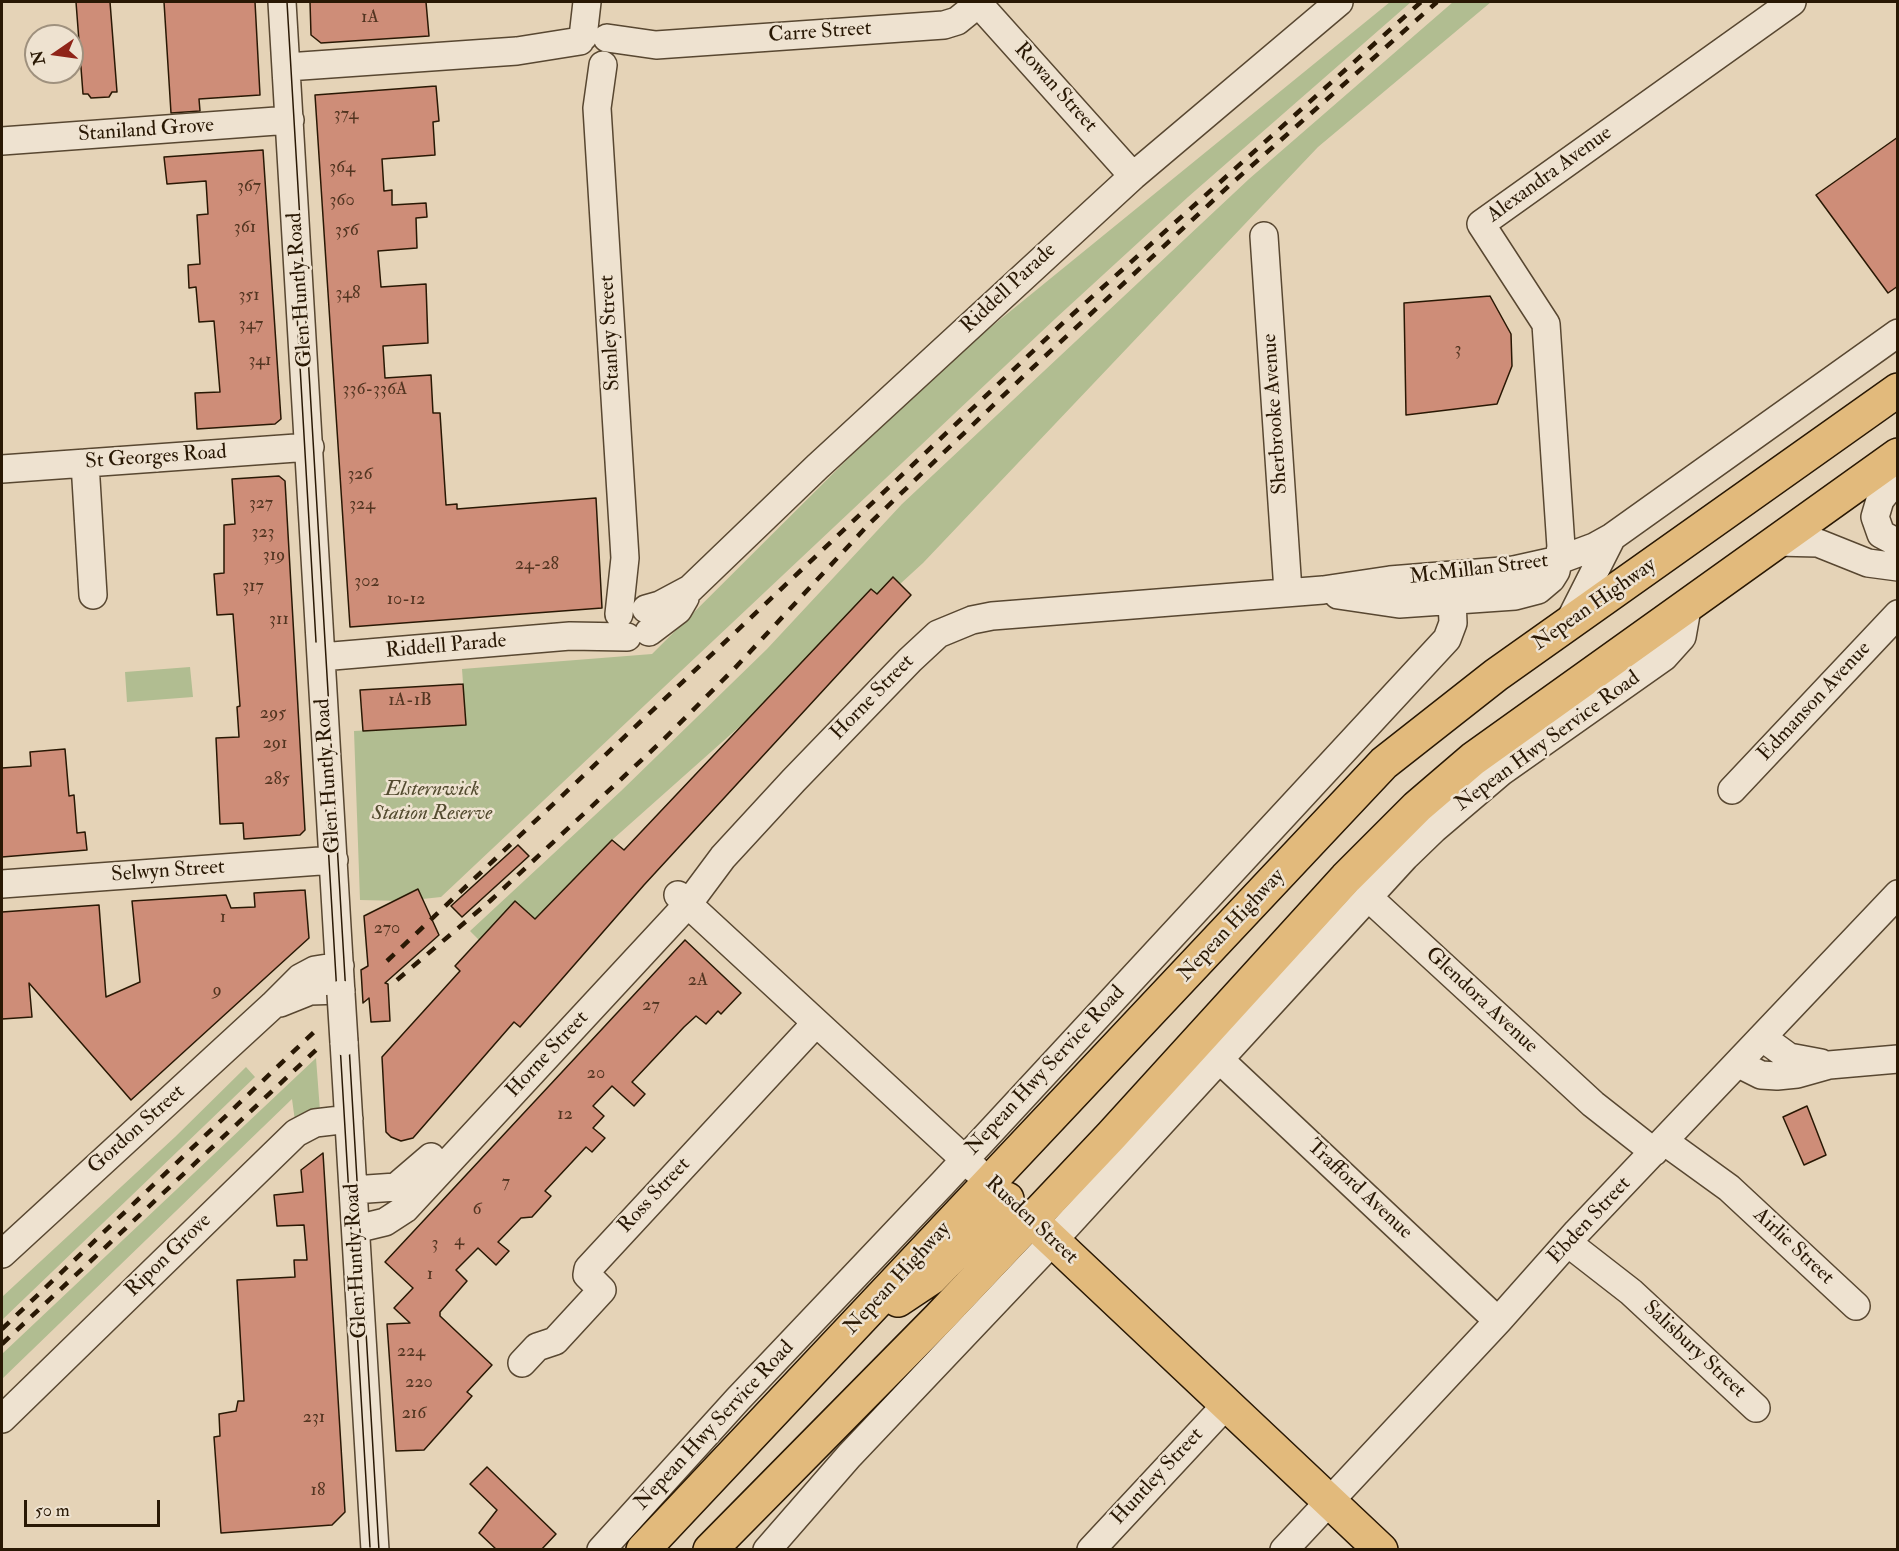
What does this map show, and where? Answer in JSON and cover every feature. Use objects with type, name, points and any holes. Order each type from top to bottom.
[{"type":"main road","name":"Nepean Highway","points":[[643,1550],[865,1317],[931,1278],[998,1190],[1179,983],[1384,763],[1496,675],[1898,390]]},
{"type":"main road","points":[[710,1550],[1053,1226],[1346,878],[1417,807],[1473,759],[1898,455]]},
{"type":"main road","name":"Rusden Street","points":[[998,1190],[1053,1226],[1226,1404],[1381,1550]]},
{"type":"street","name":"Glen Huntly Road","points":[[282,2],[375,1550]]},
{"type":"street","name":"Stanley Street","points":[[587,2],[594,50]]},
{"type":"street","name":"Stanley Street","points":[[594,2],[597,108],[625,558],[634,619]]},
{"type":"street","name":"Riddell Parade","points":[[321,657],[570,636],[634,619],[690,589],[826,459],[1133,176],[1339,2]]},
{"type":"street","name":"Alexandra Avenue","points":[[1559,560],[1561,547],[1546,324],[1481,224],[1792,2]]},
{"type":"street","name":"Carre Street","points":[[287,67],[517,51],[594,50],[952,24],[977,3]]},
{"type":"street","name":"Rowan Street","points":[[977,3],[1133,176]]},
{"type":"street","name":"Staniland Grove","points":[[2,141],[290,120]]},
{"type":"street","name":"Sherbrooke Avenue","points":[[1264,236],[1288,591]]},
{"type":"street","points":[[1559,560],[1594,547],[1612,537],[1898,333]]},
{"type":"street","name":"St Georges Road","points":[[2,469],[310,447]]},
{"type":"street","points":[[85,463],[93,595]]},
{"type":"street","points":[[1898,477],[1880,500],[1875,514],[1878,530],[1886,538],[1898,543]]},
{"type":"street","points":[[1567,626],[1612,537]]},
{"type":"street","points":[[1776,542],[1818,543],[1874,565],[1898,567]]},
{"type":"street","points":[[1844,554],[1864,544],[1898,543]]},
{"type":"street","name":"McMillan Street","points":[[954,626],[992,616],[1288,591],[1323,590],[1375,602],[1400,604],[1452,588],[1530,594],[1549,582],[1559,560]]},
{"type":"street","name":"Nepean Hwy Service Road","points":[[601,1550],[746,1391],[964,1160],[1447,639],[1453,623],[1452,588]]},
{"type":"street","name":"Nepean Hwy Service Road","points":[[767,1550],[1053,1226],[1218,1059],[1434,829],[1485,784],[1675,647],[1682,637],[1689,603]]},
{"type":"street","name":"Edmanson Avenue","points":[[1732,790],[1898,614]]},
{"type":"street","name":"Horne Street","points":[[356,1229],[374,1227],[396,1215],[442,1157],[683,899],[916,654],[938,634],[954,626]]},
{"type":"street","name":"Selwyn Street","points":[[2,884],[334,860]]},
{"type":"street","name":"Ebden Street","points":[[1284,1550],[1573,1238],[1898,894]]},
{"type":"street","name":"Glendora Avenue","points":[[1368,897],[1593,1104],[1660,1146]]},
{"type":"street","name":"Rusden Street","points":[[683,899],[998,1190]]},
{"type":"street","name":"Gordon Street","points":[[2,1254],[273,1005],[310,991],[341,983]]},
{"type":"street","name":"Ross Street","points":[[522,1363],[537,1347],[555,1341],[602,1290],[587,1275],[588,1269],[816,1023]]},
{"type":"street","points":[[1764,1038],[1789,1057],[1828,1065]]},
{"type":"street","name":"Trafford Avenue","points":[[1218,1059],[1498,1321]]},
{"type":"street","points":[[1739,1064],[1761,1075],[1777,1076],[1797,1074],[1828,1065],[1898,1059]]},
{"type":"street","name":"Ripon Grove","points":[[2,1419],[296,1133],[315,1123],[350,1119]]},
{"type":"street","name":"Airlie Street","points":[[1660,1146],[1729,1188],[1857,1306]]},
{"type":"street","name":"Horne Street","points":[[353,1191],[396,1186],[442,1157]]},
{"type":"street","name":"Salisbury Street","points":[[1573,1238],[1597,1251],[1631,1292],[1756,1408]]},
{"type":"street","name":"Huntley Street","points":[[1091,1550],[1226,1404]]},
{"type":"green space","name":"Elsternwick Station Reserve","points":[[1390,2],[1411,2],[1188,197],[1056,318],[441,897],[404,901],[360,900],[354,731],[466,725],[462,669],[652,654],[932,375]]},
{"type":"green space","points":[[1453,2],[1491,2],[1318,147],[923,563],[900,584],[877,594],[871,589],[748,719],[612,840],[535,919],[515,901],[479,940],[470,931],[621,791],[767,649],[902,504],[1249,179]]},
{"type":"green space","points":[[190,667],[193,697],[127,702],[125,672]]},
{"type":"green space","points":[[316,1058],[320,1111],[295,1121],[292,1099],[2,1379],[2,1354]]},
{"type":"green space","points":[[246,1067],[255,1077],[2,1320],[2,1297],[175,1137]]},
{"type":"building","points":[[76,2],[110,2],[117,92],[112,92],[109,97],[91,98],[88,94],[83,94],[84,24],[78,24]]},
{"type":"building","points":[[164,2],[255,2],[260,95],[199,99],[200,111],[171,113]]},
{"type":"building","points":[[310,2],[426,2],[429,36],[321,43],[311,35]]},
{"type":"building","points":[[436,86],[439,121],[433,122],[435,155],[382,159],[384,191],[392,190],[392,205],[426,203],[427,217],[416,218],[417,248],[378,251],[381,287],[426,284],[428,343],[383,346],[385,378],[431,375],[433,413],[440,413],[446,505],[457,504],[457,509],[596,498],[602,608],[350,627],[315,95]]},
{"type":"building","points":[[1898,137],[1898,286],[1888,293],[1816,195]]},
{"type":"building","points":[[263,150],[281,419],[275,424],[197,429],[195,393],[220,392],[214,321],[199,322],[196,287],[189,288],[188,265],[200,264],[197,215],[208,214],[206,181],[167,184],[164,157]]},
{"type":"building","points":[[1490,296],[1511,334],[1512,366],[1497,404],[1406,415],[1404,303]]},
{"type":"building","points":[[279,476],[285,481],[305,830],[300,835],[244,839],[243,823],[220,824],[216,738],[239,737],[237,707],[240,706],[233,614],[217,615],[214,574],[224,573],[224,525],[235,524],[232,479]]},
{"type":"building","points":[[893,577],[911,595],[644,885],[520,1027],[514,1022],[413,1138],[401,1141],[391,1137],[386,1132],[382,1057],[460,971],[455,966],[515,901],[535,919],[612,840],[624,850],[871,589],[877,594]]},
{"type":"building","points":[[463,684],[466,725],[363,731],[360,690]]},
{"type":"building","points":[[65,749],[69,796],[74,795],[77,833],[85,832],[87,850],[2,857],[2,768],[31,766],[30,752]]},
{"type":"building","points":[[518,845],[529,856],[462,917],[451,906]]},
{"type":"building","points":[[418,889],[439,935],[385,983],[388,984],[390,1021],[371,1022],[369,998],[363,1003],[361,970],[368,966],[364,916]]},
{"type":"building","points":[[305,890],[309,938],[131,1100],[29,983],[32,1017],[2,1019],[2,912],[99,905],[106,997],[140,982],[132,901],[226,895],[231,908],[255,907],[254,893]]},
{"type":"building","points":[[685,940],[741,993],[721,1014],[718,1011],[706,1024],[696,1016],[684,1027],[632,1082],[645,1094],[634,1106],[612,1086],[593,1106],[604,1116],[593,1128],[605,1138],[592,1152],[586,1147],[545,1191],[551,1196],[532,1217],[521,1218],[498,1242],[509,1251],[496,1265],[478,1248],[456,1270],[467,1281],[440,1312],[440,1316],[492,1365],[467,1392],[472,1396],[424,1450],[396,1451],[387,1324],[410,1323],[394,1308],[413,1288],[385,1262]]},
{"type":"building","points":[[1807,1106],[1826,1155],[1804,1165],[1783,1117]]},
{"type":"building","points":[[323,1153],[345,1512],[332,1525],[221,1533],[214,1437],[220,1436],[219,1414],[236,1411],[238,1401],[244,1401],[237,1280],[295,1277],[294,1260],[307,1260],[304,1225],[277,1226],[274,1195],[303,1192],[301,1170]]},
{"type":"building","points":[[487,1467],[556,1534],[541,1550],[497,1550],[479,1533],[497,1510],[470,1484]]},
{"type":"tram line","points":[[287,2],[379,1550]]},
{"type":"tram line","points":[[295,280],[316,642]]},
{"type":"tram line","points":[[326,810],[370,1547]]},
{"type":"railway","points":[[387,961],[1064,322],[1421,2]]},
{"type":"railway","points":[[397,980],[490,901],[662,741],[734,669],[869,524],[1028,372],[1231,184],[1437,2]]},
{"type":"railway","points":[[2,1329],[314,1032]]},
{"type":"railway","points":[[2,1344],[316,1050]]}]
